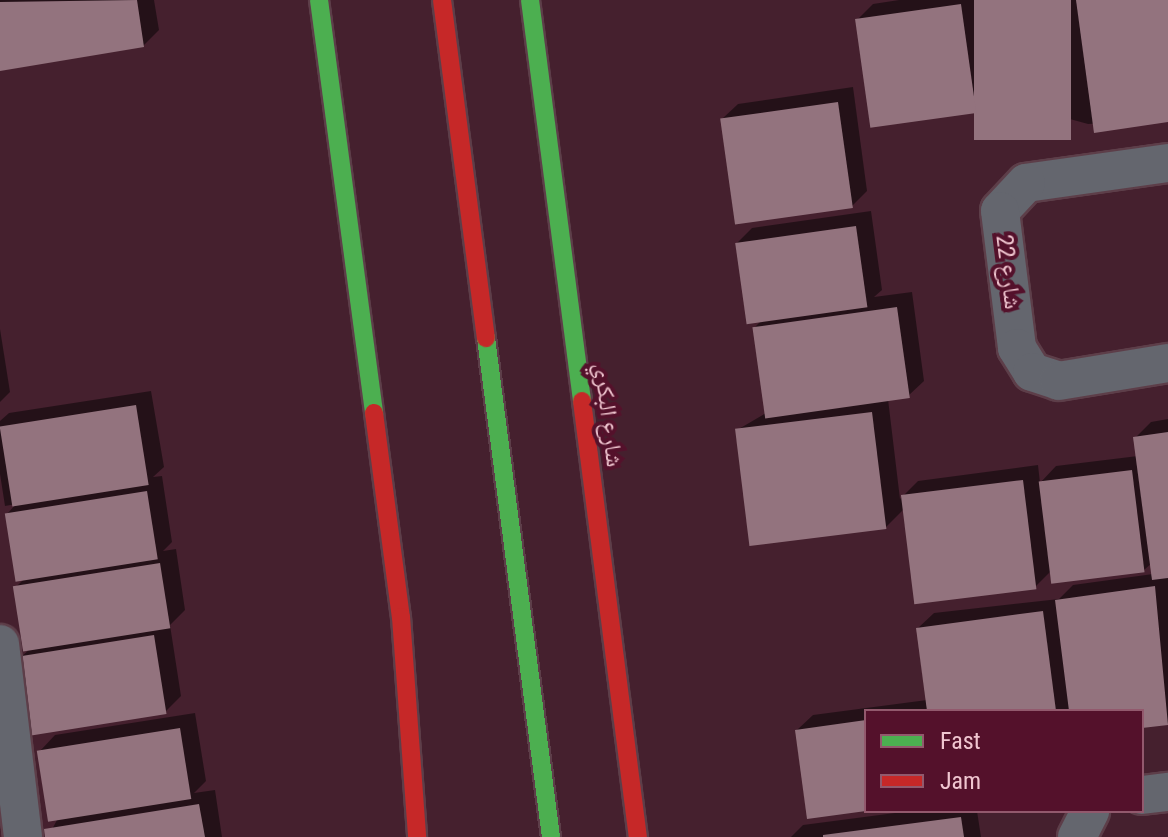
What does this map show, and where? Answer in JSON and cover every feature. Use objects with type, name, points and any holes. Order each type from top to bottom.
[{"type":"main road","points":[[319,0],[401,617],[417,837]]},
{"type":"main road","points":[[442,0],[551,837]]},
{"type":"main road","name":"شارع البكري","points":[[530,0],[638,837]]},
{"type":"street","name":"شارع 22","points":[[1168,163],[1026,183],[1000,211],[1017,348],[1032,372],[1059,381],[1168,363]]},
{"type":"street","points":[[0,644],[23,837]]},
{"type":"street","points":[[1144,795],[1168,792]]},
{"type":"street","points":[[1077,837],[1089,813]]},
{"type":"building","points":[[137,0],[144,47],[0,71],[0,2]]},
{"type":"building","points":[[974,0],[1071,0],[1071,140],[974,140]]},
{"type":"building","points":[[1076,0],[1168,0],[1168,122],[1094,133]]},
{"type":"building","points":[[961,4],[976,113],[870,128],[855,19]]},
{"type":"building","points":[[838,102],[853,208],[735,225],[720,119]]},
{"type":"building","points":[[856,226],[867,307],[747,324],[735,243]]},
{"type":"building","points":[[897,307],[910,398],[765,418],[752,327]]},
{"type":"building","points":[[136,405],[149,485],[12,507],[0,427]]},
{"type":"building","points":[[872,412],[886,529],[749,546],[735,429]]},
{"type":"building","points":[[1168,432],[1168,578],[1152,580],[1133,437]]},
{"type":"building","points":[[1132,470],[1145,572],[1051,584],[1039,481]]},
{"type":"building","points":[[1023,480],[1036,589],[914,604],[901,495]]},
{"type":"building","points":[[147,491],[158,559],[16,582],[5,514]]},
{"type":"building","points":[[160,563],[170,628],[23,651],[13,586]]},
{"type":"building","points":[[1155,586],[1168,725],[1144,728],[1144,709],[1069,709],[1055,600]]},
{"type":"building","points":[[1043,611],[1056,709],[927,709],[916,628]]},
{"type":"building","points":[[154,635],[167,714],[31,735],[19,656]]},
{"type":"building","points":[[864,720],[864,811],[807,819],[795,730]]},
{"type":"building","points":[[180,728],[191,799],[48,822],[37,751]]},
{"type":"building","points":[[199,804],[205,837],[45,837],[44,829]]},
{"type":"building","points":[[961,817],[964,837],[823,837],[823,835]]},
{"type":"traffic: fast","points":[[319,0],[374,413]]},
{"type":"traffic: fast","points":[[530,0],[582,401]]},
{"type":"traffic: fast","points":[[486,338],[551,837]]},
{"type":"traffic: jam","points":[[442,0],[486,338]]},
{"type":"traffic: jam","points":[[582,401],[638,837]]},
{"type":"traffic: jam","points":[[374,413],[401,617],[417,837]]}]
